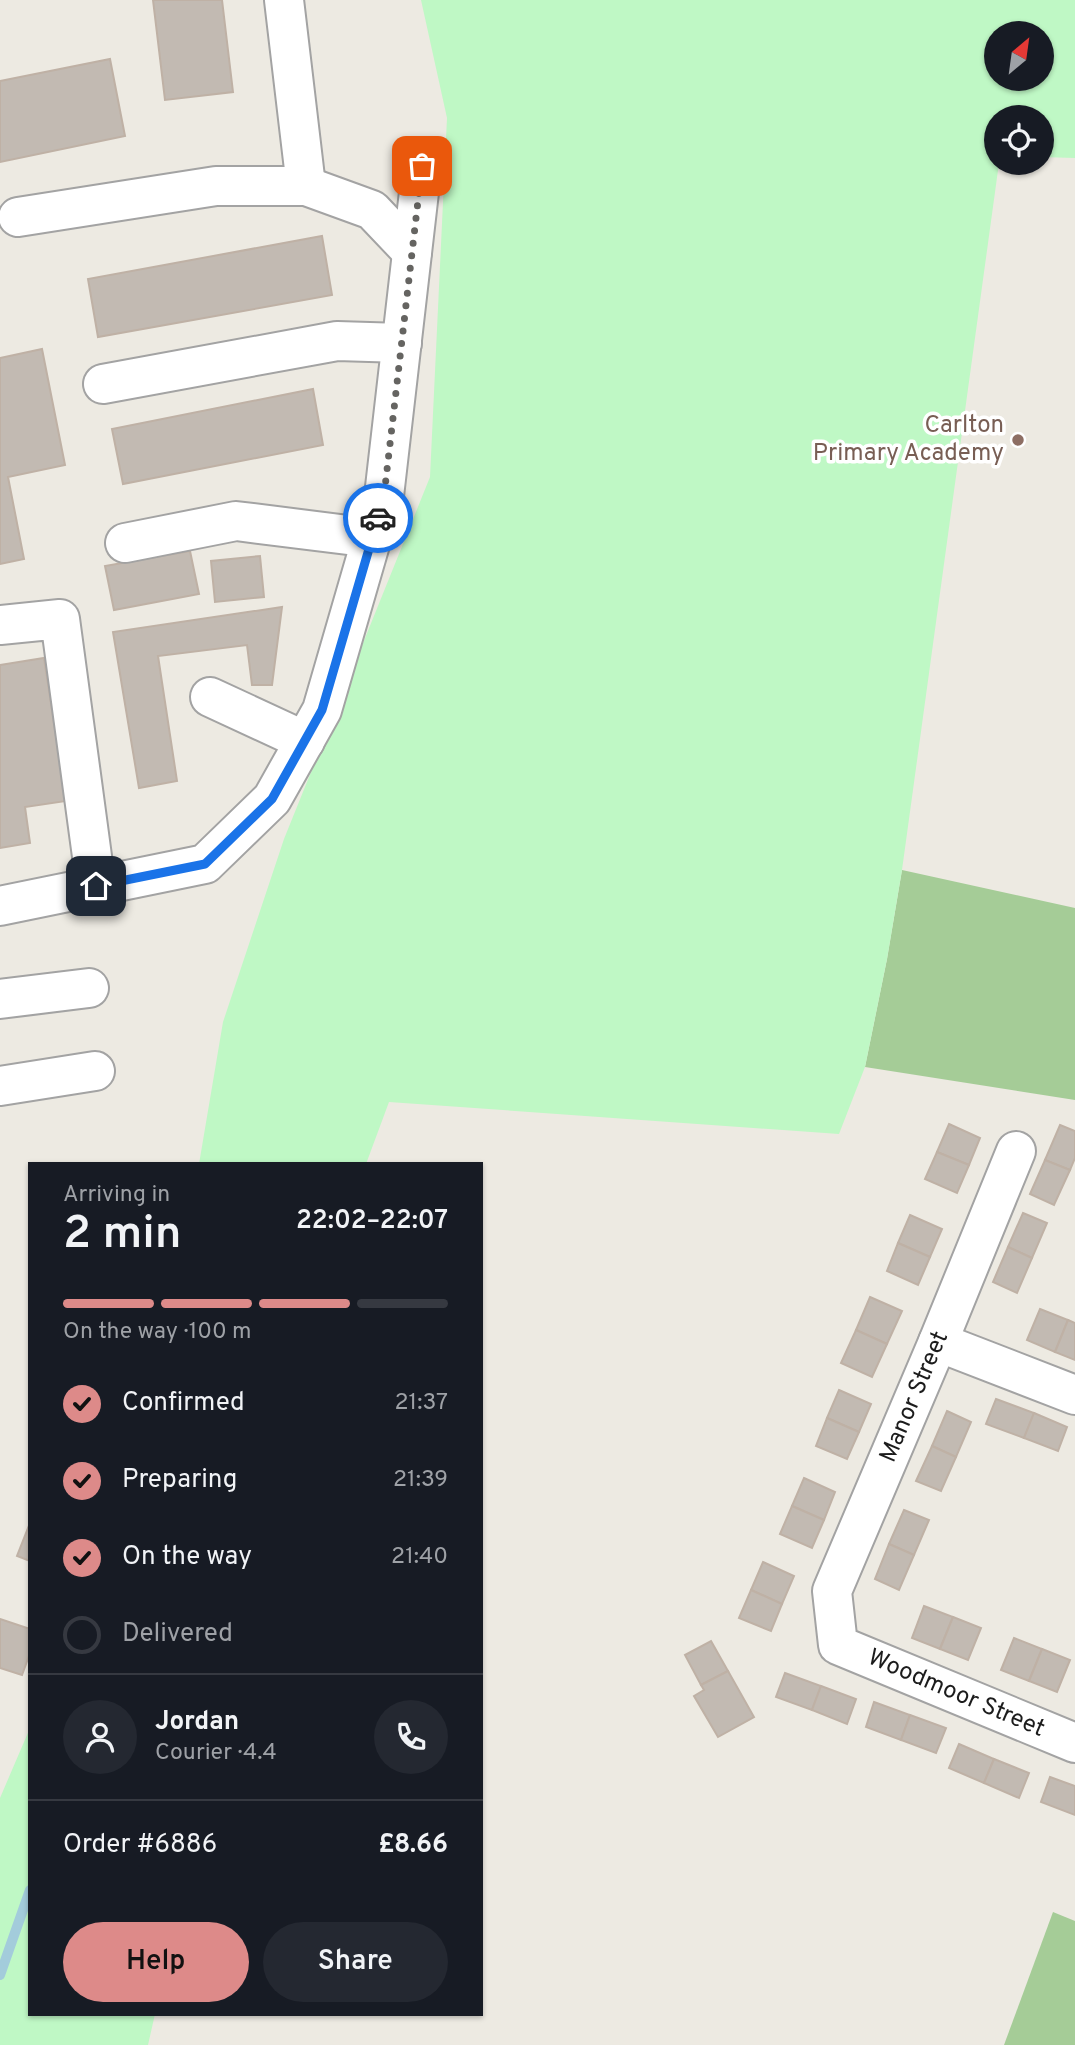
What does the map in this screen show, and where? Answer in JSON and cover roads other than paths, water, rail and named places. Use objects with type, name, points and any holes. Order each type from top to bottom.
[{"type":"street","points":[[284,0],[306,186]]},
{"type":"street","points":[[0,905],[205,864],[272,799],[322,710],[384,496],[422,166]]},
{"type":"street","points":[[18,217],[216,186],[306,186],[372,210],[412,252]]},
{"type":"street","points":[[103,384],[337,341],[402,343]]},
{"type":"street","points":[[125,544],[236,520],[372,538]]},
{"type":"street","points":[[0,625],[60,619],[96,886]]},
{"type":"street","points":[[210,696],[305,741]]},
{"type":"street","points":[[0,999],[89,988]]},
{"type":"street","points":[[0,1086],[95,1071]]},
{"type":"street","name":"Manor Street","points":[[838,1644],[832,1591],[939,1342],[1016,1151]]},
{"type":"street","points":[[939,1342],[1075,1395]]},
{"type":"street","name":"Woodmoor Street","points":[[838,1644],[1075,1744]]},
{"type":"waterway","points":[[0,1975],[28,1896]]},
{"type":"place","name":"Carlton Primary Academy","points":[[1018,440]]}]
